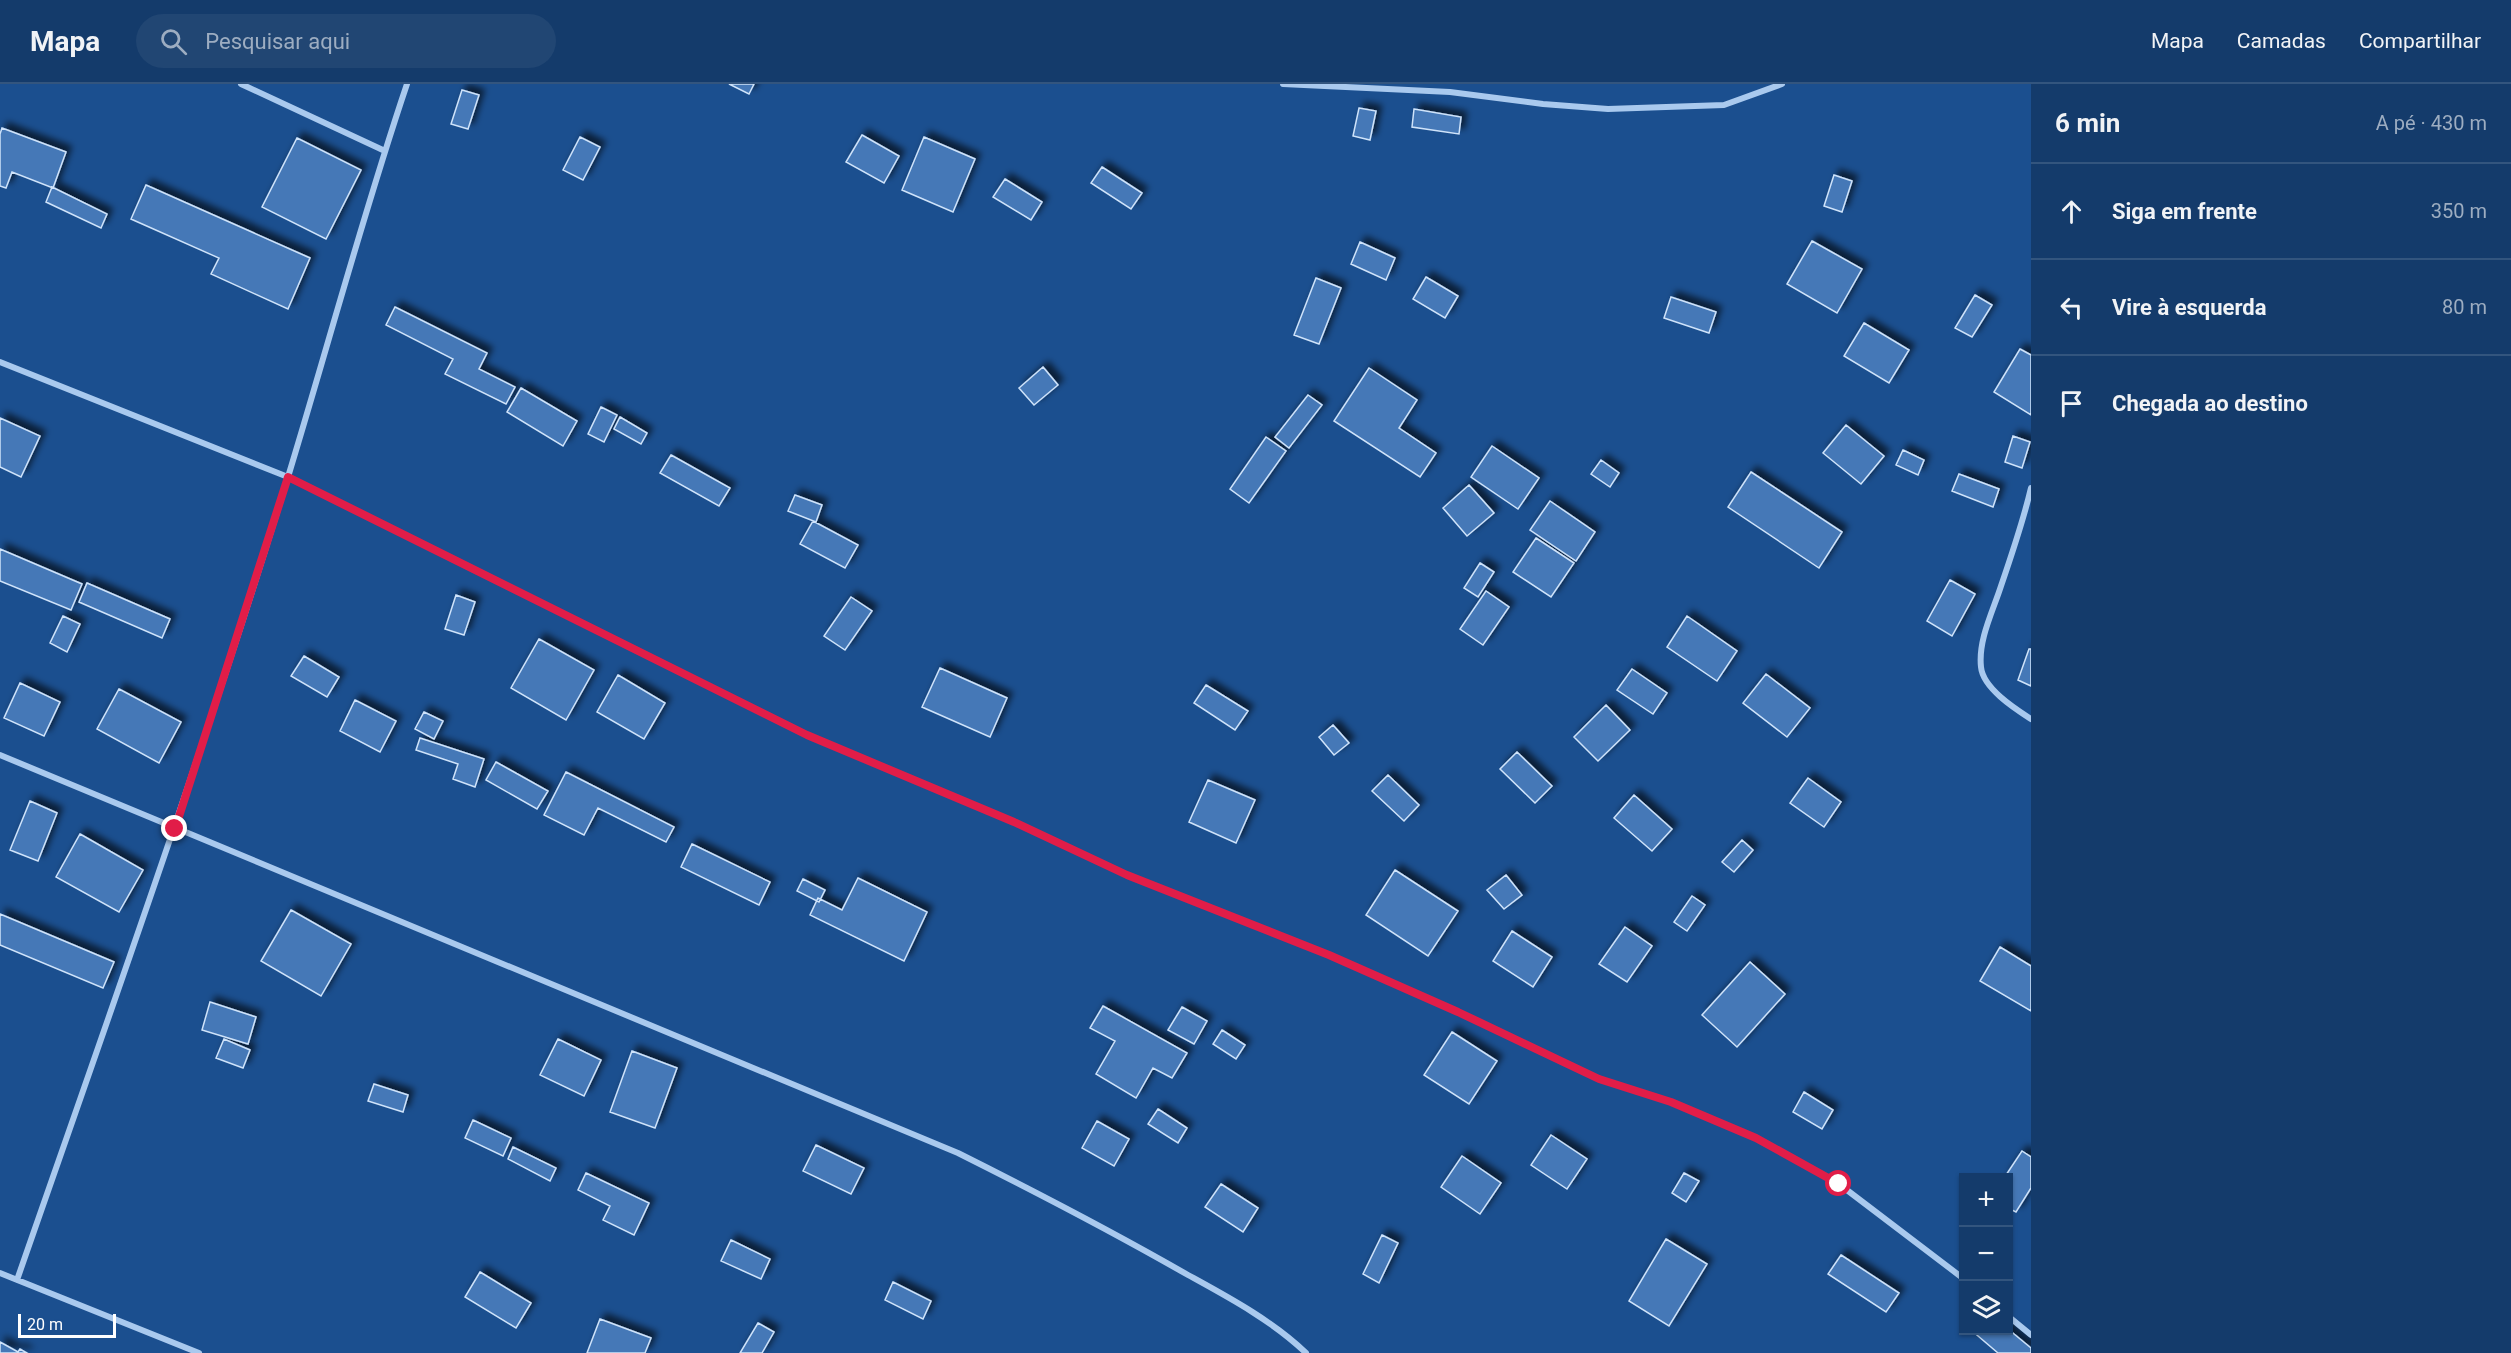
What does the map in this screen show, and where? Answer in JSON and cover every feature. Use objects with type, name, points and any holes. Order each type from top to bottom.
[{"type":"street","points":[[241,84],[385,151]]},
{"type":"street","points":[[17,1280],[175,829],[288,477],[407,84]]},
{"type":"street","points":[[1283,84],[1450,92],[1543,104],[1608,109],[1724,105],[1782,84]]},
{"type":"street","points":[[0,362],[288,477],[807,735],[1014,822],[1127,875],[1329,955],[1458,1012],[1599,1079],[1671,1102],[1756,1138],[1839,1184],[1959,1275]]},
{"type":"street","points":[[2031,488],[2021,527],[1982,643],[1980,669],[1990,685],[2007,704],[2031,719]]},
{"type":"street","points":[[0,755],[958,1153],[1077,1212],[1229,1298],[1296,1343],[1306,1353]]},
{"type":"street","points":[[0,1273],[199,1353]]},
{"type":"street","points":[[2013,1320],[2031,1335]]},
{"type":"building","points":[[729,84],[754,84],[749,94]]},
{"type":"building","points":[[462,90],[479,95],[468,129],[451,124]]},
{"type":"building","points":[[1359,108],[1376,111],[1370,140],[1353,136]]},
{"type":"building","points":[[1414,109],[1461,117],[1459,134],[1412,127]]},
{"type":"building","points":[[2,128],[66,152],[53,188],[12,172],[6,188],[0,186]]},
{"type":"building","points":[[862,135],[899,156],[884,183],[846,162]]},
{"type":"building","points":[[580,137],[600,147],[583,180],[563,170]]},
{"type":"building","points":[[924,137],[975,159],[953,212],[902,190]]},
{"type":"building","points":[[297,138],[361,170],[326,239],[262,207]]},
{"type":"building","points":[[1102,167],[1142,193],[1131,209],[1091,183]]},
{"type":"building","points":[[1834,175],[1852,181],[1842,212],[1824,206]]},
{"type":"building","points":[[1005,179],[1042,202],[1031,220],[993,197]]},
{"type":"building","points":[[146,185],[310,258],[288,309],[211,274],[219,258],[131,219]]},
{"type":"building","points":[[52,187],[107,214],[101,228],[46,202]]},
{"type":"building","points":[[1812,241],[1862,269],[1837,313],[1787,284]]},
{"type":"building","points":[[1360,242],[1395,258],[1386,280],[1351,264]]},
{"type":"building","points":[[1426,277],[1458,296],[1445,318],[1413,299]]},
{"type":"building","points":[[1316,278],[1341,288],[1319,344],[1294,335]]},
{"type":"building","points":[[1975,295],[1992,305],[1972,337],[1955,328]]},
{"type":"building","points":[[1671,297],[1716,312],[1709,333],[1664,318]]},
{"type":"building","points":[[395,307],[487,353],[479,369],[515,387],[506,404],[445,374],[453,359],[386,325]]},
{"type":"building","points":[[1864,323],[1909,350],[1889,383],[1844,356]]},
{"type":"building","points":[[2020,349],[2031,355],[2031,415],[1994,392]]},
{"type":"building","points":[[1043,367],[1058,385],[1034,405],[1019,388]]},
{"type":"building","points":[[1369,368],[1417,400],[1399,428],[1436,453],[1420,477],[1334,421]]},
{"type":"building","points":[[521,388],[577,421],[563,446],[507,412]]},
{"type":"building","points":[[1308,395],[1322,405],[1289,448],[1275,437]]},
{"type":"building","points":[[601,407],[617,415],[604,442],[588,434]]},
{"type":"building","points":[[620,417],[647,433],[641,444],[614,429]]},
{"type":"building","points":[[0,418],[40,436],[21,477],[0,467]]},
{"type":"building","points":[[1846,425],[1884,456],[1861,484],[1823,453]]},
{"type":"building","points":[[2013,436],[2030,442],[2022,468],[2005,462]]},
{"type":"building","points":[[1266,437],[1286,451],[1249,503],[1230,489]]},
{"type":"building","points":[[1492,446],[1539,478],[1518,509],[1471,477]]},
{"type":"building","points":[[1903,450],[1924,460],[1918,475],[1896,465]]},
{"type":"building","points":[[671,455],[730,488],[719,506],[660,473]]},
{"type":"building","points":[[1601,460],[1619,473],[1610,487],[1591,474]]},
{"type":"building","points":[[1751,472],[1842,532],[1819,568],[1728,507]]},
{"type":"building","points":[[1959,474],[1999,489],[1993,507],[1952,491]]},
{"type":"building","points":[[1469,485],[1494,513],[1467,536],[1443,508]]},
{"type":"building","points":[[795,495],[822,505],[816,522],[788,511]]},
{"type":"building","points":[[1550,501],[1595,532],[1576,561],[1530,530]]},
{"type":"building","points":[[813,521],[858,545],[845,568],[800,544]]},
{"type":"building","points":[[1536,538],[1574,563],[1551,597],[1513,572]]},
{"type":"building","points":[[0,549],[82,584],[71,610],[0,581]]},
{"type":"building","points":[[1480,563],[1494,572],[1478,597],[1464,588]]},
{"type":"building","points":[[1950,580],[1975,594],[1952,636],[1927,621]]},
{"type":"building","points":[[87,583],[170,619],[162,638],[79,602]]},
{"type":"building","points":[[1486,591],[1509,607],[1483,645],[1460,629]]},
{"type":"building","points":[[456,595],[475,602],[464,635],[445,629]]},
{"type":"building","points":[[851,597],[872,611],[845,650],[824,636]]},
{"type":"building","points":[[63,616],[80,624],[67,652],[50,643]]},
{"type":"building","points":[[1687,616],[1737,651],[1717,681],[1667,647]]},
{"type":"building","points":[[539,639],[594,670],[566,720],[511,688]]},
{"type":"building","points":[[2029,649],[2031,649],[2031,686],[2018,680]]},
{"type":"building","points":[[304,656],[339,677],[327,697],[291,676]]},
{"type":"building","points":[[940,668],[1007,698],[990,737],[922,707]]},
{"type":"building","points":[[1632,669],[1667,693],[1653,714],[1617,690]]},
{"type":"building","points":[[1766,674],[1810,708],[1787,737],[1743,703]]},
{"type":"building","points":[[618,675],[665,703],[644,739],[597,712]]},
{"type":"building","points":[[20,683],[60,702],[44,736],[4,718]]},
{"type":"building","points":[[1206,685],[1248,711],[1235,730],[1194,703]]},
{"type":"building","points":[[119,689],[181,722],[159,763],[97,729]]},
{"type":"building","points":[[355,700],[396,721],[380,752],[340,731]]},
{"type":"building","points":[[1606,705],[1630,730],[1598,761],[1574,737]]},
{"type":"building","points":[[424,712],[443,721],[434,739],[415,729]]},
{"type":"building","points":[[1333,725],[1349,743],[1334,755],[1319,737]]},
{"type":"building","points":[[420,738],[484,759],[475,787],[453,779],[458,764],[416,750]]},
{"type":"building","points":[[1517,752],[1552,786],[1535,803],[1500,769]]},
{"type":"building","points":[[496,762],[548,791],[537,809],[486,780]]},
{"type":"building","points":[[566,772],[674,827],[666,842],[598,808],[584,835],[544,815]]},
{"type":"building","points":[[1388,775],[1419,805],[1404,821],[1372,791]]},
{"type":"building","points":[[1808,778],[1841,802],[1824,827],[1790,803]]},
{"type":"building","points":[[1208,780],[1255,800],[1236,843],[1189,822]]},
{"type":"building","points":[[1634,795],[1672,829],[1652,851],[1614,818]]},
{"type":"building","points":[[30,801],[57,813],[38,861],[10,850]]},
{"type":"building","points":[[80,834],[143,870],[119,912],[56,877]]},
{"type":"building","points":[[1742,840],[1753,850],[1734,872],[1722,862]]},
{"type":"building","points":[[692,844],[770,882],[759,905],[681,867]]},
{"type":"building","points":[[1395,870],[1458,911],[1428,956],[1366,915]]},
{"type":"building","points":[[1506,875],[1522,895],[1504,909],[1487,890]]},
{"type":"building","points":[[858,878],[927,912],[904,961],[810,915],[818,898],[842,910]]},
{"type":"building","points":[[803,879],[825,890],[819,902],[797,891]]},
{"type":"building","points":[[1692,896],[1705,905],[1687,931],[1674,922]]},
{"type":"building","points":[[291,910],[351,944],[321,996],[261,961]]},
{"type":"building","points":[[0,914],[114,962],[103,988],[0,945]]},
{"type":"building","points":[[1625,927],[1652,946],[1627,982],[1599,964]]},
{"type":"building","points":[[1512,931],[1552,957],[1533,987],[1493,961]]},
{"type":"building","points":[[2000,947],[2031,966],[2031,1011],[1980,981]]},
{"type":"building","points":[[1750,962],[1785,994],[1737,1047],[1702,1015]]},
{"type":"building","points":[[210,1002],[256,1017],[248,1044],[202,1030]]},
{"type":"building","points":[[1103,1006],[1187,1053],[1172,1078],[1153,1068],[1136,1098],[1096,1074],[1115,1041],[1090,1028]]},
{"type":"building","points":[[1182,1007],[1207,1021],[1194,1044],[1168,1030]]},
{"type":"building","points":[[1222,1030],[1245,1045],[1236,1059],[1213,1044]]},
{"type":"building","points":[[1452,1032],[1497,1061],[1469,1104],[1424,1075]]},
{"type":"building","points":[[224,1039],[250,1050],[243,1068],[216,1058]]},
{"type":"building","points":[[558,1039],[601,1060],[584,1096],[540,1075]]},
{"type":"building","points":[[632,1051],[677,1068],[655,1128],[610,1112]]},
{"type":"building","points":[[374,1084],[408,1095],[403,1112],[368,1101]]},
{"type":"building","points":[[1804,1092],[1833,1110],[1822,1129],[1793,1112]]},
{"type":"building","points":[[1158,1109],[1187,1128],[1178,1143],[1148,1124]]},
{"type":"building","points":[[473,1120],[511,1138],[503,1156],[465,1138]]},
{"type":"building","points":[[1097,1121],[1129,1139],[1114,1166],[1082,1148]]},
{"type":"building","points":[[1551,1135],[1587,1159],[1567,1189],[1531,1165]]},
{"type":"building","points":[[816,1145],[864,1168],[851,1194],[803,1171]]},
{"type":"building","points":[[513,1147],[556,1168],[550,1181],[508,1159]]},
{"type":"building","points":[[2022,1151],[2031,1157],[2031,1188],[2016,1212],[2013,1210],[2013,1173],[2007,1173]]},
{"type":"building","points":[[1462,1156],[1501,1183],[1480,1214],[1441,1187]]},
{"type":"building","points":[[586,1173],[649,1203],[634,1235],[603,1220],[610,1206],[578,1190]]},
{"type":"building","points":[[1684,1173],[1699,1181],[1686,1202],[1672,1193]]},
{"type":"building","points":[[1221,1184],[1258,1208],[1243,1232],[1205,1207]]},
{"type":"building","points":[[1382,1235],[1398,1243],[1379,1283],[1363,1274]]},
{"type":"building","points":[[1666,1239],[1707,1264],[1669,1326],[1629,1301]]},
{"type":"building","points":[[731,1240],[770,1259],[761,1279],[721,1261]]},
{"type":"building","points":[[1841,1255],[1899,1293],[1886,1312],[1828,1274]]},
{"type":"building","points":[[480,1272],[531,1303],[516,1328],[465,1297]]},
{"type":"building","points":[[893,1282],[931,1301],[923,1319],[885,1300]]},
{"type":"building","points":[[600,1319],[651,1338],[645,1353],[587,1353]]},
{"type":"building","points":[[758,1323],[774,1332],[762,1353],[740,1353]]},
{"type":"building","points":[[2013,1333],[2031,1348],[2031,1353],[1998,1353],[1977,1335],[2013,1335]]},
{"type":"building","points":[[0,1342],[18,1352],[20,1349],[27,1353],[0,1353]]},
{"type":"route","points":[[175,829],[288,477],[807,735],[1014,822],[1127,875],[1329,955],[1458,1012],[1599,1079],[1671,1102],[1756,1138],[1839,1184]]}]
